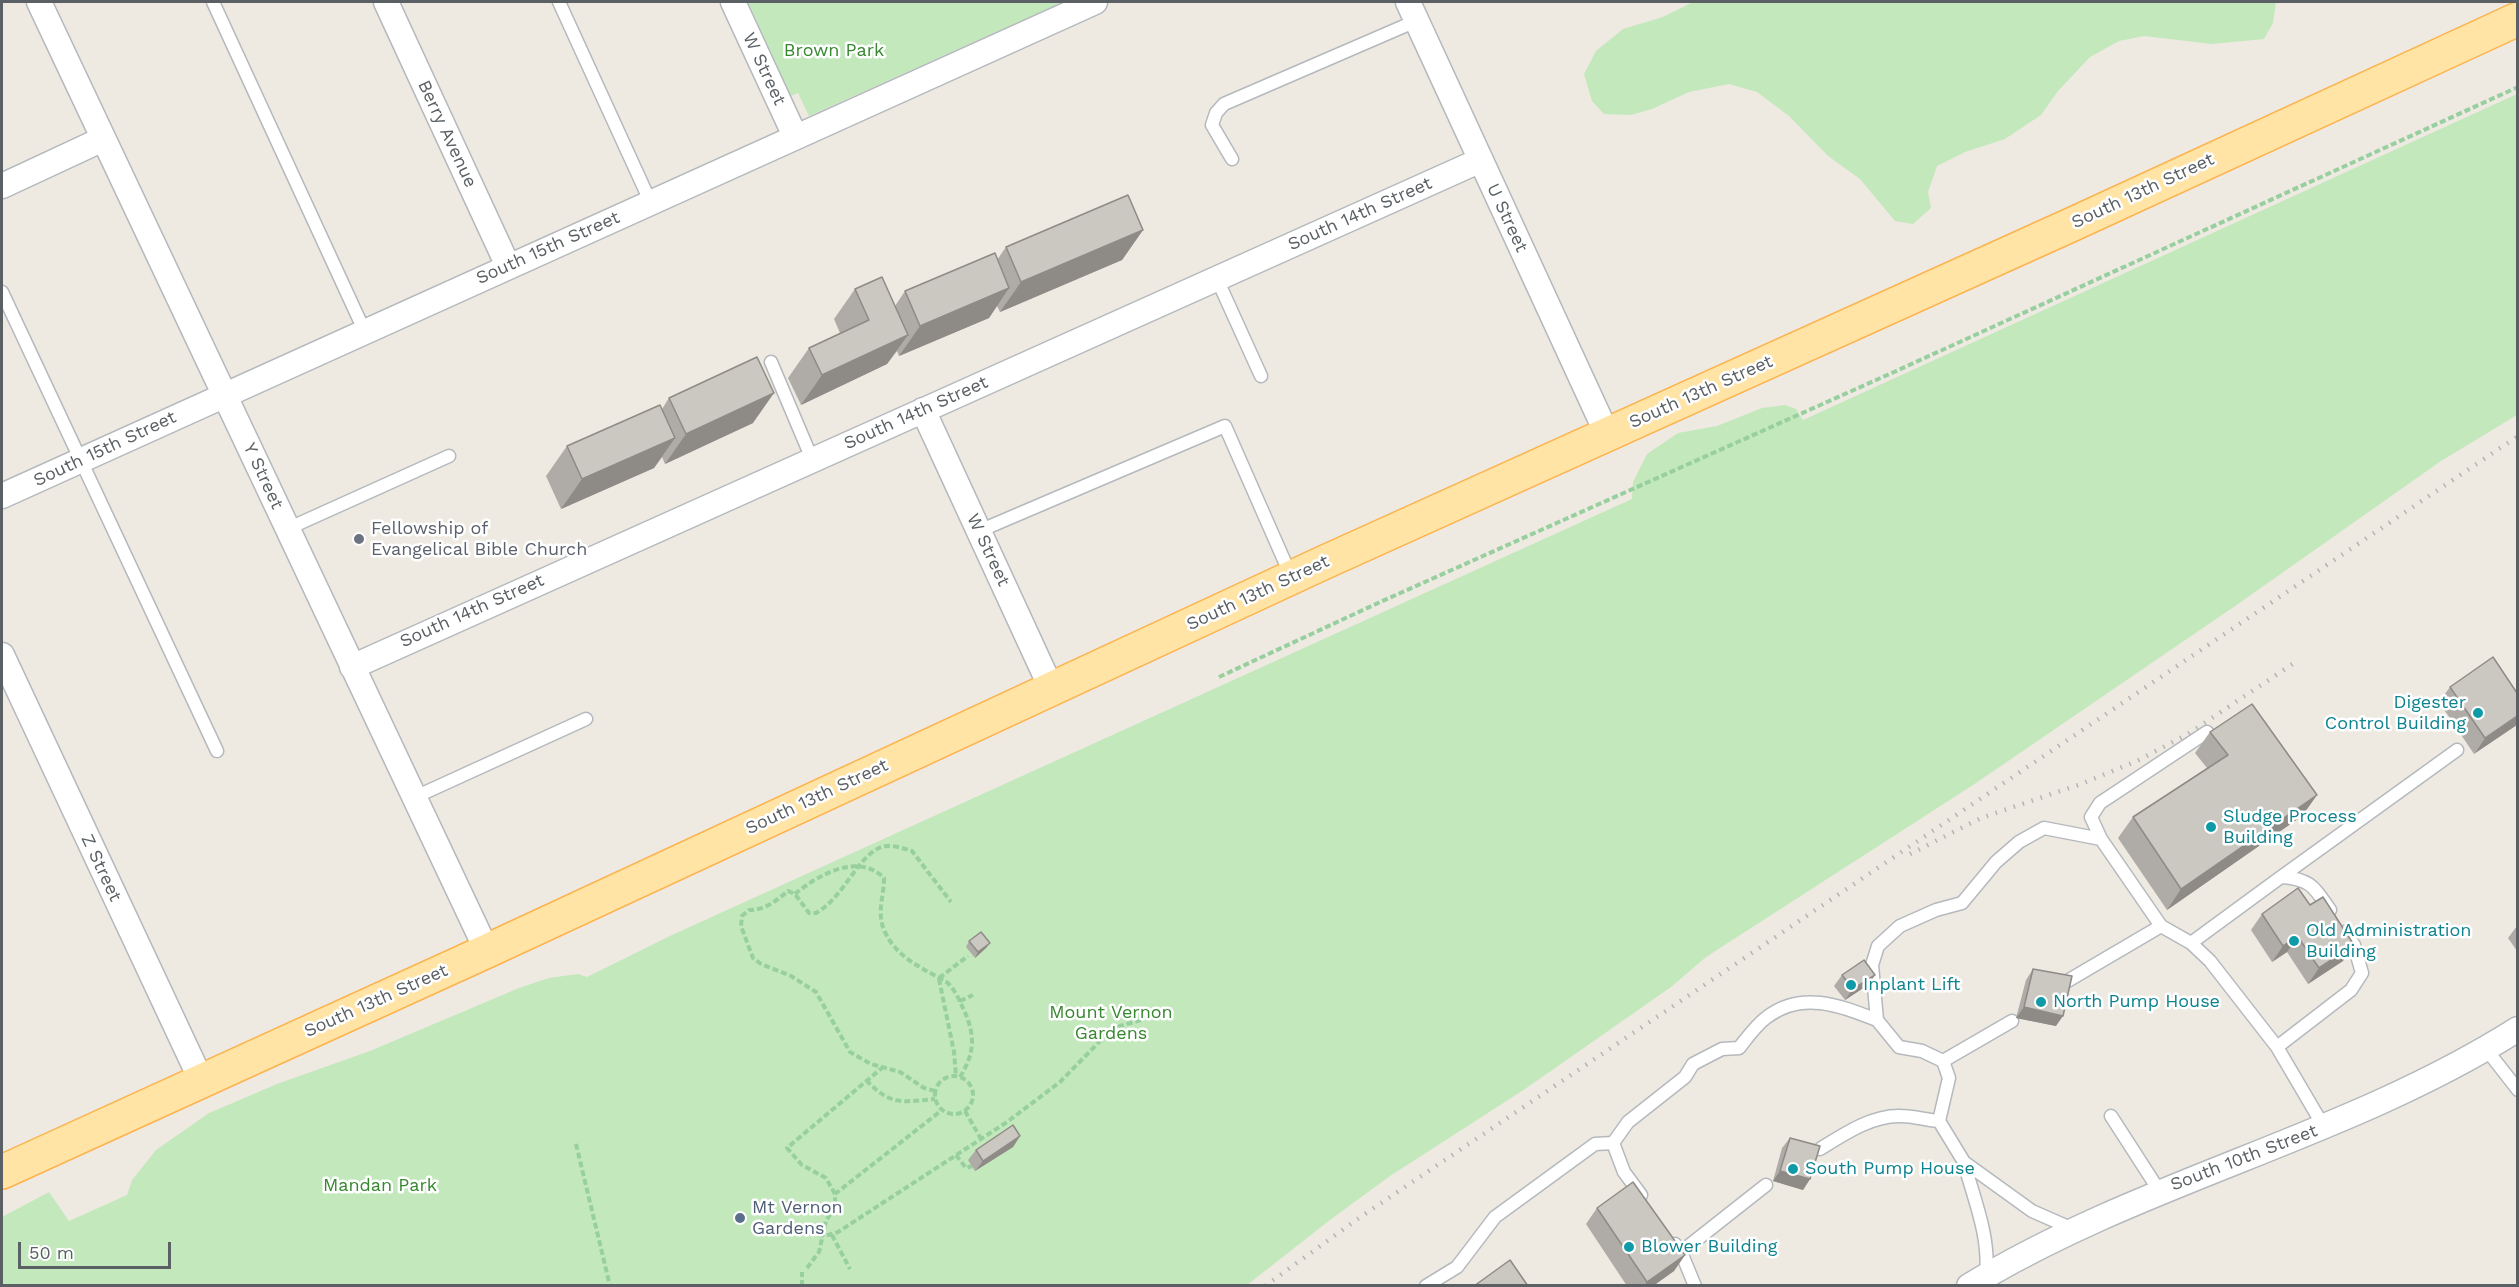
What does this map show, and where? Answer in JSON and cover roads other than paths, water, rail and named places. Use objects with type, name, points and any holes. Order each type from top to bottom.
[{"type":"main road","name":"South 13th Street","points":[[2,1172],[487,951],[1292,578],[2073,224],[2517,19]]},
{"type":"street","name":"Y Street","points":[[39,2],[487,951]]},
{"type":"street","name":"Berry Avenue","points":[[386,2],[508,266]]},
{"type":"street","name":"W Street","points":[[733,2],[795,136]]},
{"type":"street","name":"South 15th Street","points":[[2,496],[364,330],[1095,2]]},
{"type":"street","name":"U Street","points":[[1412,11],[1607,434]]},
{"type":"street","points":[[2,186],[103,140]]},
{"type":"street","name":"South 14th Street","points":[[352,667],[1481,160]]},
{"type":"street","name":"W Street","points":[[923,410],[1052,690]]},
{"type":"street","name":"Z Street","points":[[2,655],[201,1080]]},
{"type":"street","name":"South 10th Street","points":[[1977,1280],[2073,1229],[2324,1127],[2413,1088],[2486,1049],[2517,1029]]},
{"type":"lane","points":[[213,2],[364,330]]},
{"type":"lane","points":[[558,2],[650,201]]},
{"type":"lane","points":[[1232,159],[1212,125],[1216,113],[1224,104],[1412,11]]},
{"type":"lane","points":[[1217,279],[1261,376]]},
{"type":"lane","points":[[2,292],[217,751]]},
{"type":"lane","points":[[771,362],[812,459]]},
{"type":"lane","points":[[979,531],[1225,426],[1292,578]]},
{"type":"lane","points":[[287,529],[449,456]]},
{"type":"lane","points":[[413,798],[586,719]]},
{"type":"lane","points":[[2207,732],[2100,803],[2091,817],[2101,839],[2161,926],[2191,944],[2210,961],[2277,1047],[2324,1127]]},
{"type":"lane","points":[[2191,944],[2457,750]]},
{"type":"lane","points":[[1877,1020],[1872,965],[1878,946],[1900,926],[1936,910],[1962,903],[1996,862],[2019,842],[2044,828],[2101,839]]},
{"type":"lane","points":[[2277,1047],[2350,990],[2362,973],[2354,945],[2314,886],[2300,878],[2281,877]]},
{"type":"lane","points":[[2064,983],[2161,926]]},
{"type":"lane","points":[[1613,1143],[1628,1122],[1685,1077],[1693,1064],[1722,1048],[1739,1048],[1766,1017],[1787,1005],[1813,1001],[1846,1008],[1877,1020],[1899,1047],[1922,1051],[1943,1061],[1949,1078],[1939,1121],[1964,1162],[1986,1237],[1988,1257],[1977,1280]]},
{"type":"lane","points":[[1943,1061],[2012,1021]]},
{"type":"lane","points":[[2486,1049],[2517,1090]]},
{"type":"lane","points":[[1820,1149],[1844,1134],[1876,1120],[1901,1116],[1939,1121]]},
{"type":"lane","points":[[2111,1116],[2160,1192]]},
{"type":"lane","points":[[1613,1143],[1624,1172],[1649,1208]]},
{"type":"lane","points":[[1426,1286],[1457,1267],[1495,1217],[1595,1144],[1613,1143]]},
{"type":"lane","points":[[1964,1162],[2032,1211],[2073,1229]]},
{"type":"lane","points":[[1681,1252],[1766,1185]]},
{"type":"lane","points":[[1668,1234],[1681,1252],[1695,1286]]},
{"type":"railway","points":[[1265,1286],[1359,1218],[2518,436]]},
{"type":"railway","points":[[1910,854],[1981,818],[2081,784],[2137,761],[2188,734],[2297,661]]},
{"type":"place","name":"Fellowship of Evangelical Bible Church","points":[[359,539]]},
{"type":"place","name":"Digester Control Building","points":[[2478,713]]},
{"type":"place","name":"Sludge Process Building","points":[[2211,827]]},
{"type":"place","name":"Old Administration Building","points":[[2294,941]]},
{"type":"place","name":"Inplant Lift","points":[[1851,985]]},
{"type":"place","name":"North Pump House","points":[[2041,1002]]},
{"type":"place","name":"South Pump House","points":[[1793,1169]]},
{"type":"place","name":"Mt Vernon Gardens","points":[[740,1218]]},
{"type":"place","name":"Blower Building","points":[[1629,1247]]},
{"type":"park label","name":"Brown Park","points":[[834,51]]},
{"type":"park label","name":"Mount Vernon Gardens","points":[[1111,1023]]},
{"type":"park label","name":"Mandan Park","points":[[380,1186]]}]
